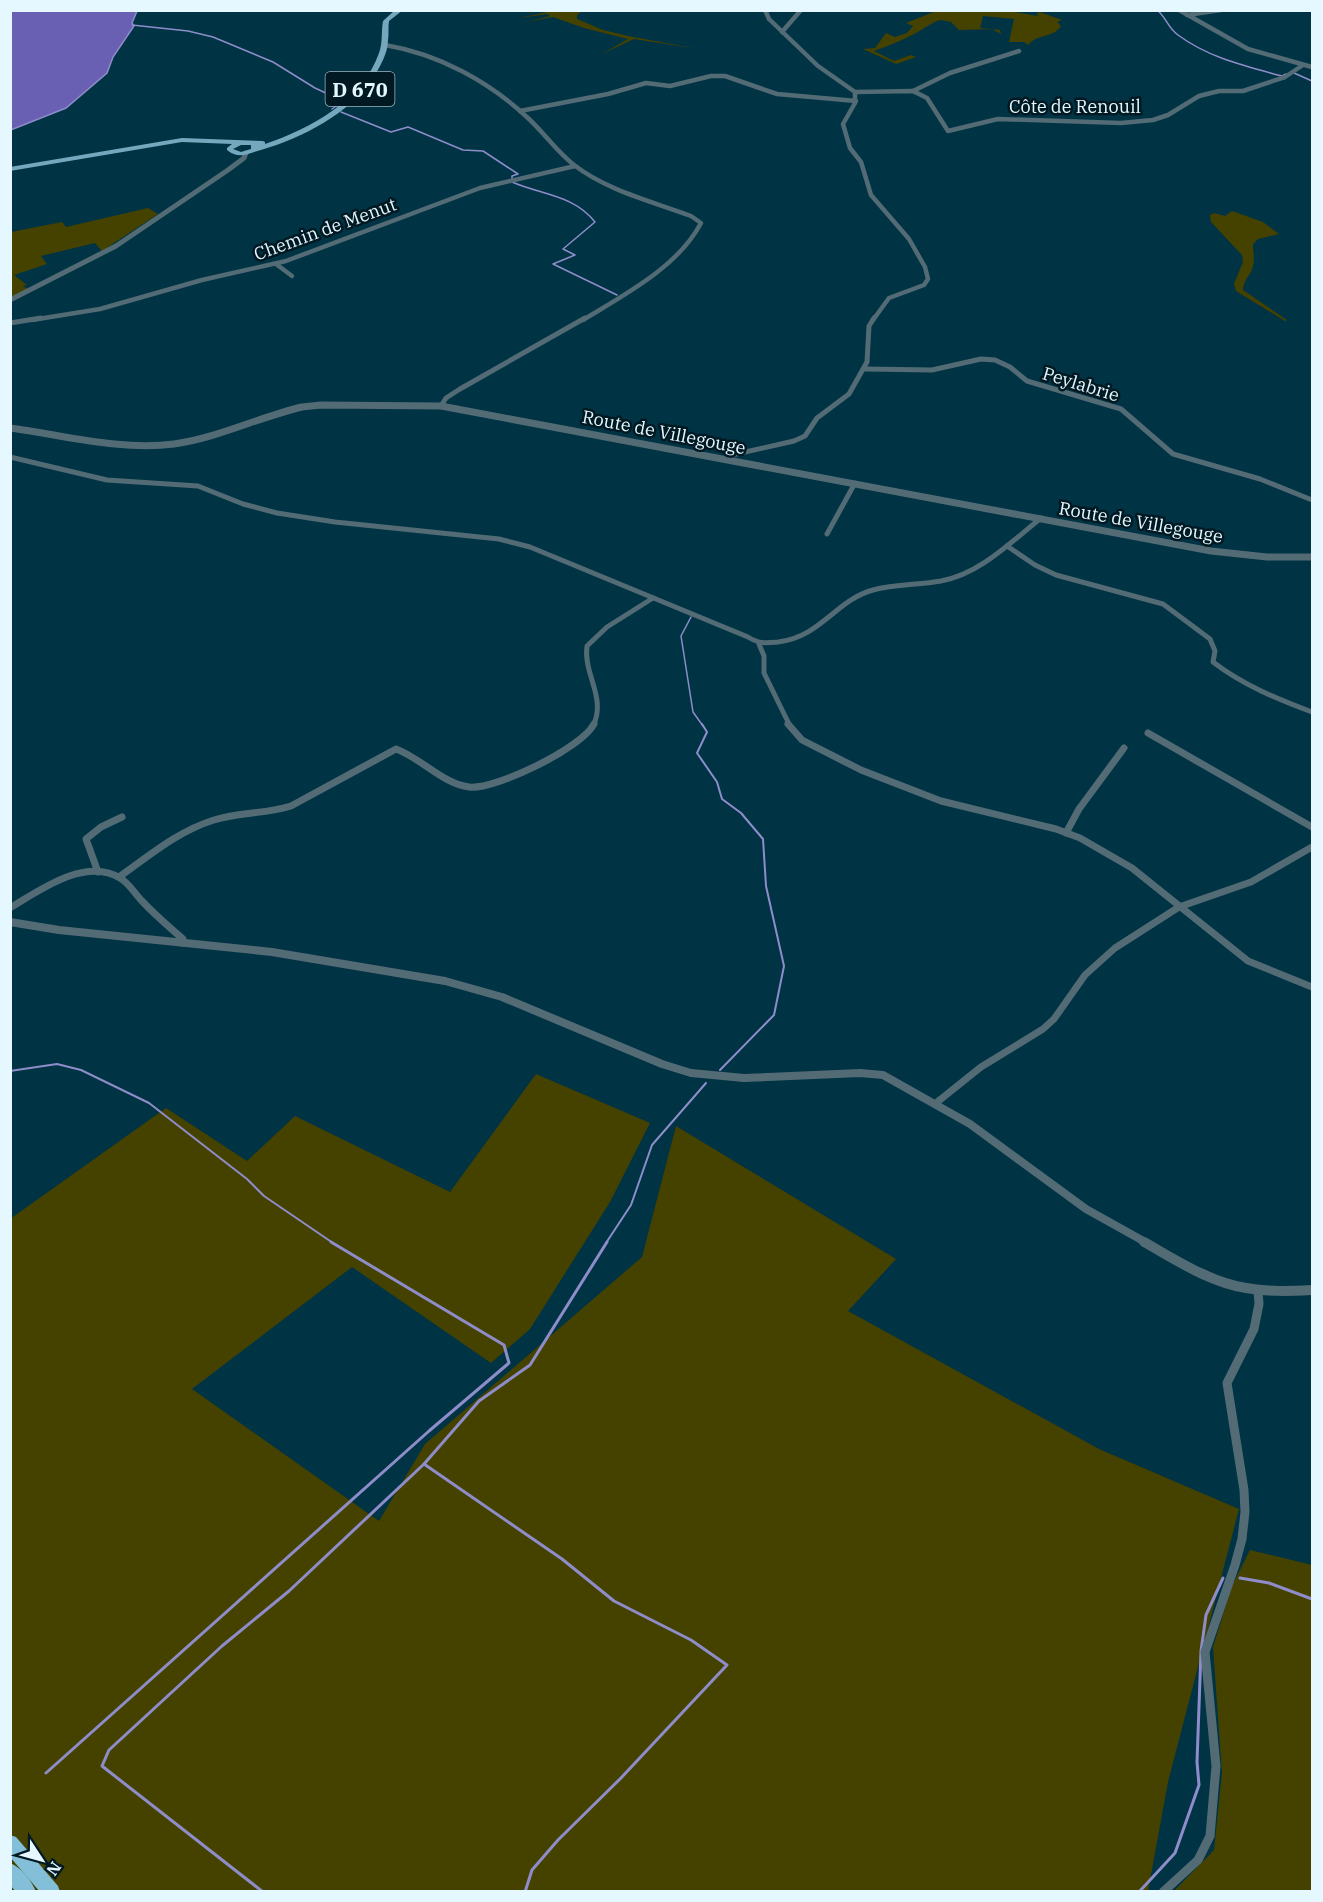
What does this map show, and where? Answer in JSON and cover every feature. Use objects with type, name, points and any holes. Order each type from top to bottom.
[{"type":"highway","points":[[10,1843],[52,1892]]},
{"type":"highway","points":[[10,1871],[28,1892]]},
{"type":"main road","name":"D 670","points":[[255,146],[281,140],[328,116],[354,95],[367,82],[385,45],[383,24],[387,18],[400,10]]},
{"type":"main road","points":[[196,140],[246,153],[255,146]]},
{"type":"main road","points":[[10,170],[196,140],[255,146]]},
{"type":"main road","points":[[232,150],[237,143]]},
{"type":"street","points":[[765,10],[769,19],[818,66],[855,92],[914,91],[956,71],[1019,51]]},
{"type":"street","points":[[783,32],[801,10]]},
{"type":"street","points":[[1179,10],[1248,49],[1312,67]]},
{"type":"street","points":[[1187,15],[1221,10]]},
{"type":"street","points":[[385,45],[410,50],[447,65],[482,84],[520,111],[575,166],[599,181],[691,216],[701,223],[700,229],[684,251],[655,275],[446,398],[441,406]]},
{"type":"street","name":"Côte de Renouil","points":[[914,91],[927,98],[948,131],[998,119],[1133,122],[1160,118],[1205,94],[1219,91],[1243,91],[1273,82],[1303,65]]},
{"type":"street","points":[[520,111],[608,94],[643,83],[670,86],[717,75],[777,94],[856,101]]},
{"type":"street","points":[[727,459],[732,455],[794,441],[805,436],[817,418],[849,394],[865,369],[869,326],[881,306],[889,298],[924,285],[928,279],[925,267],[904,233],[871,195],[861,162],[850,148],[843,124],[856,101],[855,92]]},
{"type":"street","points":[[232,150],[236,158],[233,166]]},
{"type":"street","points":[[10,300],[116,246],[233,166],[246,153]]},
{"type":"street","name":"Chemin de Menut","points":[[10,323],[100,309],[202,280],[276,264],[480,188],[575,166]]},
{"type":"street","points":[[276,264],[292,276]]},
{"type":"street","name":"Peylabrie","points":[[865,369],[932,370],[992,359],[1010,367],[1027,381],[1121,409],[1173,454],[1276,485],[1312,500]]},
{"type":"street","name":"Route de Villegouge","points":[[10,428],[136,446],[160,446],[198,440],[302,406],[441,406],[1220,552],[1267,557],[1312,557]]},
{"type":"street","points":[[10,457],[107,480],[198,486],[243,504],[323,520],[499,539],[530,547],[653,597],[748,637],[759,644],[764,656],[765,673],[782,707],[786,723],[802,740],[861,770],[941,801],[1080,838],[1132,868],[1248,961],[1312,987]]},
{"type":"street","points":[[827,534],[855,483]]},
{"type":"street","points":[[759,644],[784,642],[809,633],[847,604],[872,590],[943,581],[959,576],[987,561],[1041,518]]},
{"type":"street","points":[[1007,546],[1035,565],[1056,575],[1163,604],[1210,639],[1215,651],[1213,662],[1227,674],[1280,700],[1312,712]]},
{"type":"street","points":[[119,877],[194,827],[240,814],[264,813],[290,806],[396,749],[407,752],[443,777],[464,787],[489,786],[499,782],[579,740],[590,730],[598,715],[595,683],[585,652],[587,644],[653,597]]},
{"type":"street","points":[[1148,733],[1312,827]]},
{"type":"street","points":[[1066,833],[1079,809],[1124,748]]},
{"type":"street","points":[[98,872],[96,863],[85,843],[86,838],[101,827],[122,817]]},
{"type":"street","points":[[936,1103],[981,1067],[1043,1029],[1054,1019],[1085,975],[1115,948],[1179,907],[1251,882],[1312,848]]},
{"type":"street","points":[[10,908],[60,881],[98,872],[119,877],[183,939],[182,943]]},
{"type":"street","points":[[10,922],[59,930],[272,952],[455,983],[502,997],[662,1064],[691,1072],[744,1078],[860,1073],[882,1075],[936,1103],[998,1143],[1086,1209],[1197,1272],[1225,1283],[1258,1291],[1312,1290]]},
{"type":"street","points":[[1163,1892],[1198,1860],[1210,1836],[1216,1766],[1205,1652],[1235,1564],[1242,1539],[1245,1512],[1244,1490],[1227,1383],[1254,1329],[1259,1304],[1258,1291]]},
{"type":"shaded area","points":[[11,10],[137,11],[132,23],[134,26],[113,57],[107,73],[66,108],[11,130]]},
{"type":"shaded area","points":[[552,11],[582,11],[577,15],[577,19],[603,30],[698,49],[634,39],[602,54],[628,39],[584,28],[553,17],[527,22],[550,16],[547,14],[519,18]]},
{"type":"shaded area","points":[[936,11],[1009,11],[1038,16],[1037,13],[1040,12],[1062,20],[1057,22],[1061,26],[1053,33],[1036,39],[1028,45],[1024,42],[1009,42],[1014,19],[983,16],[980,28],[990,29],[959,30],[951,22],[940,20],[904,39],[874,51],[894,61],[911,55],[916,57],[896,64],[863,49],[875,48],[886,33],[895,37],[907,33],[913,26],[906,23]]},
{"type":"shaded area","points":[[148,208],[158,214],[102,251],[95,243],[41,256],[47,264],[14,275],[27,285],[23,286],[28,289],[11,297],[11,232],[62,222],[66,227]]},
{"type":"shaded area","points":[[1232,211],[1263,222],[1279,234],[1258,239],[1253,244],[1253,266],[1243,290],[1287,320],[1285,321],[1236,291],[1234,284],[1243,262],[1242,255],[1211,222],[1210,215],[1214,213],[1225,216]]},
{"type":"shaded area","points":[[536,1074],[650,1123],[610,1202],[530,1329],[491,1363],[352,1267],[192,1389],[379,1521],[425,1444],[642,1257],[676,1126],[896,1259],[848,1311],[1099,1449],[1239,1509],[1168,1782],[1148,1891],[11,1891],[10,1219],[166,1108],[247,1161],[295,1116],[450,1192]]},
{"type":"shaded area","points":[[1250,1550],[1312,1565],[1312,1891],[1173,1892],[1214,1850],[1222,1773],[1213,1647],[1232,1586]]},
{"type":"waterway","points":[[1157,10],[1175,32],[1202,50],[1254,69],[1282,76],[1286,74]]},
{"type":"waterway","points":[[132,25],[188,31],[213,37],[273,62],[315,88],[343,101],[332,109]]},
{"type":"waterway","points":[[1294,73],[1312,81]]},
{"type":"waterway","points":[[341,112],[391,132],[408,127],[463,150],[483,151],[518,174],[512,176],[512,180]]},
{"type":"waterway","points":[[512,182],[567,201],[587,213],[595,222],[563,249],[575,255],[553,264],[617,295]]},
{"type":"waterway","points":[[691,617],[681,636],[693,712],[703,726]]},
{"type":"waterway","points":[[702,724],[707,732],[697,753],[717,782],[722,799],[741,813],[763,839],[766,886],[784,966],[774,1015],[720,1070]]},
{"type":"waterway","points":[[10,1071],[57,1064],[81,1070],[149,1103],[247,1179],[264,1196],[333,1243]]},
{"type":"waterway","points":[[606,1243],[631,1205],[652,1145],[706,1083]]},
{"type":"waterway","points":[[46,1773],[429,1431],[509,1363],[504,1345],[331,1242]]},
{"type":"waterway","points":[[424,1464],[479,1401],[530,1365],[607,1242]]},
{"type":"waterway","points":[[263,1892],[102,1766],[109,1750],[222,1646],[289,1591],[424,1464]]},
{"type":"waterway","points":[[424,1464],[562,1559],[614,1601],[691,1640],[727,1665],[620,1779],[558,1840],[532,1870],[525,1892]]},
{"type":"waterway","points":[[1139,1892],[1175,1853],[1199,1785],[1197,1762],[1201,1651],[1206,1615],[1223,1578]]},
{"type":"waterway","points":[[1240,1578],[1269,1583],[1312,1599]]}]
